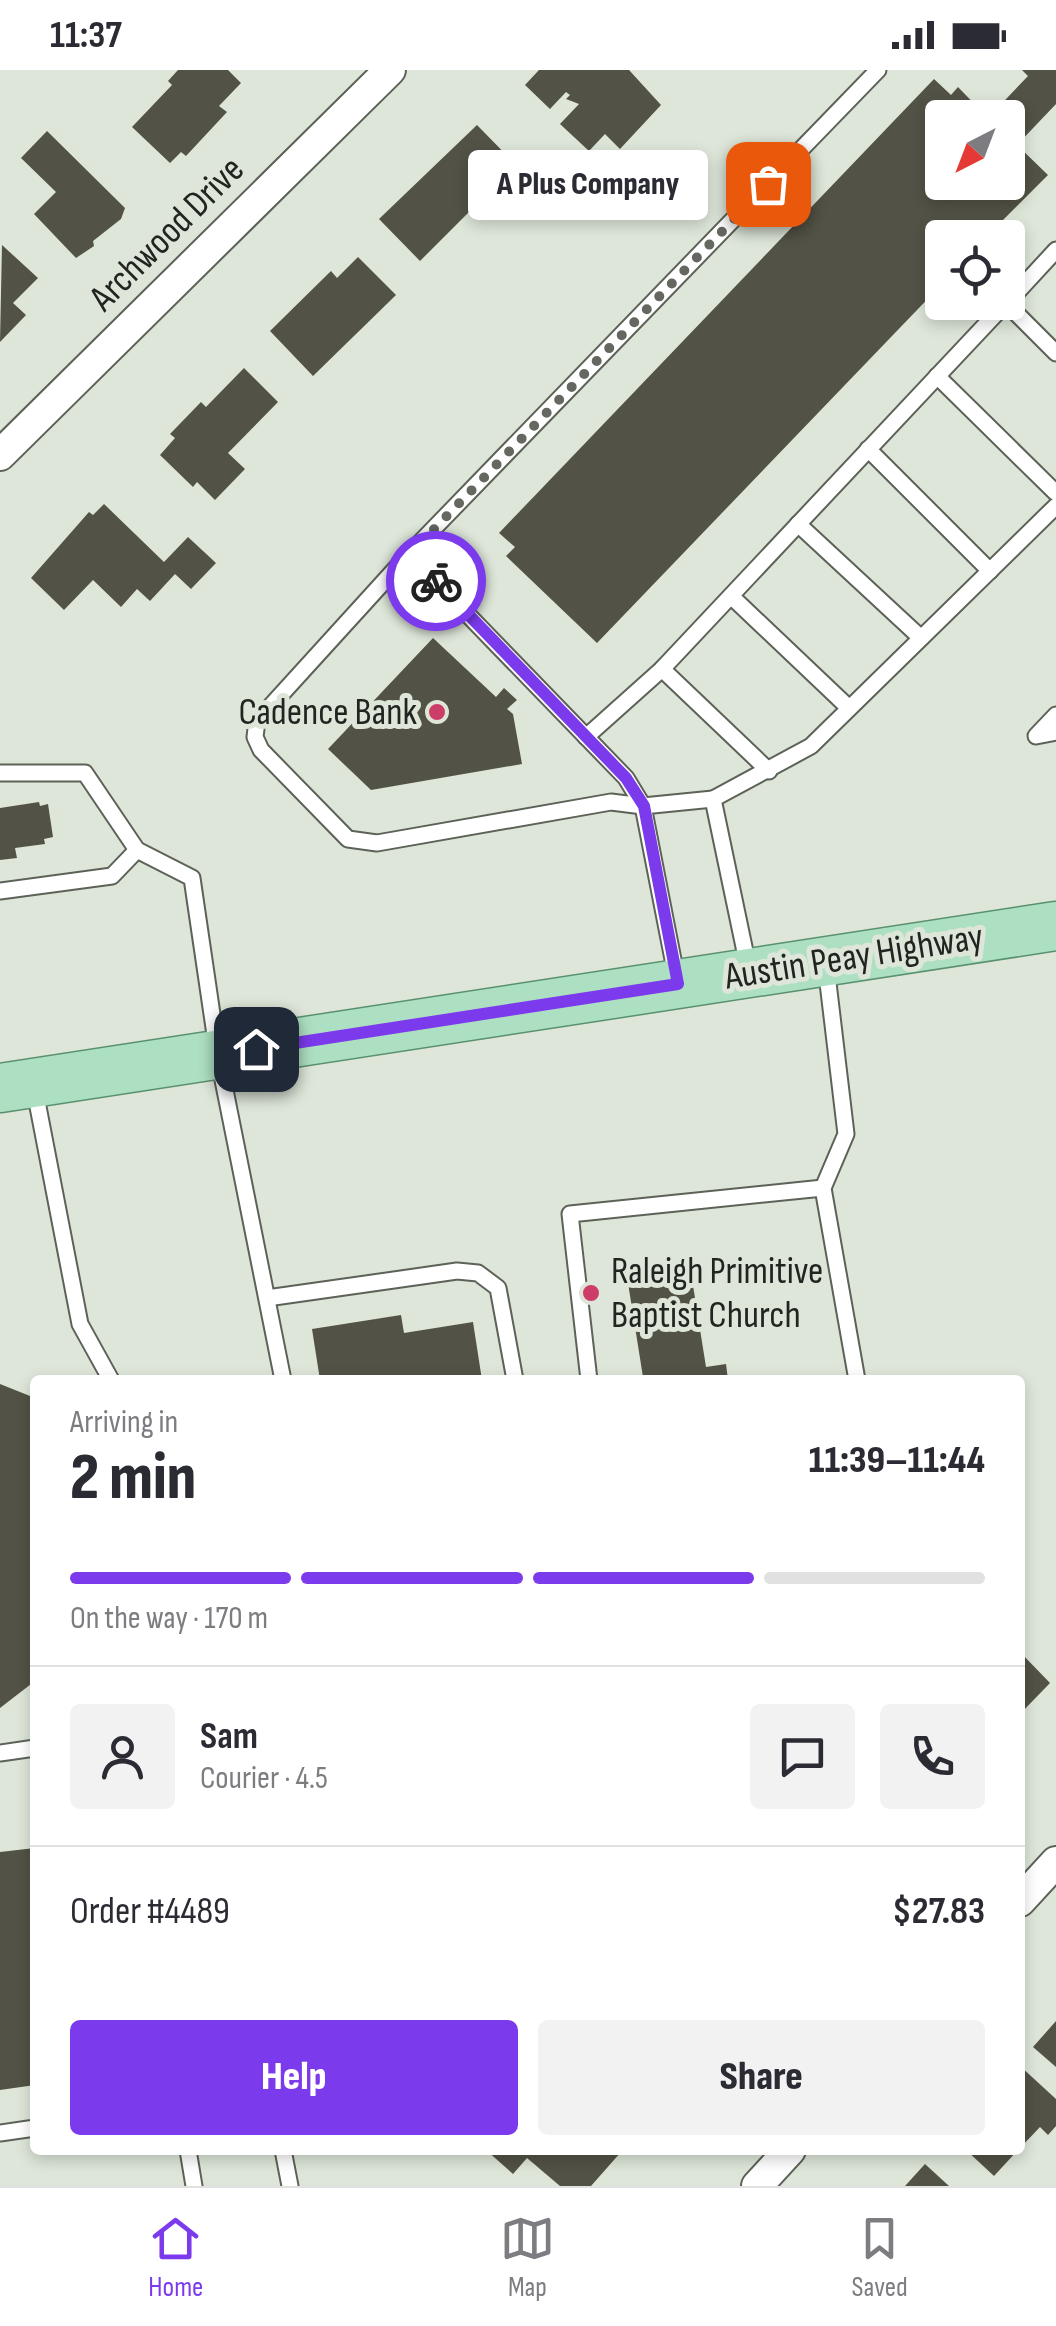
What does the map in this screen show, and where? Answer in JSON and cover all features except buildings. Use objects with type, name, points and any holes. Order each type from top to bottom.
[{"type":"main road","name":"Austin Peay Highway","points":[[17,1086],[1056,926]]},
{"type":"street","name":"Archwood Drive","points":[[0,455],[390,70]]},
{"type":"street","points":[[1025,1896],[1056,1862]]},
{"type":"street","points":[[757,2186],[785,2155]]},
{"type":"lane","points":[[878,70],[410,554],[257,721],[255,736],[261,750],[348,838],[364,842],[611,802],[644,806],[712,798],[811,746],[1056,506]]},
{"type":"lane","points":[[1025,283],[1056,250]]},
{"type":"lane","points":[[586,736],[662,669],[990,320]]},
{"type":"lane","points":[[1024,320],[1056,353]]},
{"type":"lane","points":[[937,376],[1056,493]]},
{"type":"lane","points":[[868,450],[990,571]]},
{"type":"lane","points":[[798,524],[920,638]]},
{"type":"lane","points":[[410,554],[626,778],[644,806],[678,984]]},
{"type":"lane","points":[[731,596],[849,708]]},
{"type":"lane","points":[[662,669],[769,771]]},
{"type":"lane","points":[[1056,715],[1036,736],[1056,732]]},
{"type":"lane","points":[[0,773],[85,773],[136,850],[192,878],[218,1055],[282,1375]]},
{"type":"lane","points":[[712,798],[749,973]]},
{"type":"lane","points":[[0,891],[112,876],[136,850]]},
{"type":"lane","points":[[825,962],[846,1134],[822,1188],[856,1375]]},
{"type":"lane","points":[[17,1086],[80,1324],[107,1375]]},
{"type":"lane","points":[[588,1375],[570,1214],[822,1188]]},
{"type":"lane","points":[[267,1298],[456,1270],[478,1273],[498,1288],[514,1375]]},
{"type":"lane","points":[[0,1753],[30,1749]]},
{"type":"lane","points":[[0,2133],[30,2129]]},
{"type":"lane","points":[[189,2155],[194,2186]]},
{"type":"lane","points":[[285,2155],[290,2186]]},
{"type":"way so far","points":[[436,581],[410,554],[768,184]]},
{"type":"place","name":"A Plus Company","points":[[768,184]]},
{"type":"place","name":"Cadence Bank","points":[[437,712]]},
{"type":"place","name":"Raleigh Primitive Baptist Church","points":[[591,1293]]},
{"type":"route","points":[[256,1049],[678,984],[644,806],[626,778],[436,581]]}]
